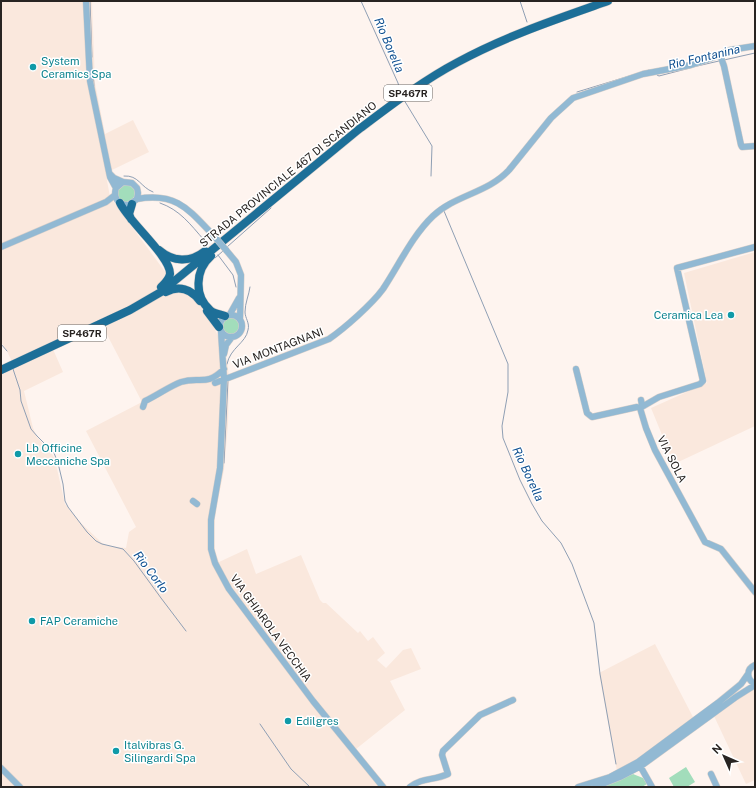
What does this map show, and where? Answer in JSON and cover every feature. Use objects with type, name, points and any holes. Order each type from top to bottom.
[{"type":"highway","name":"STRADA PROVINCIALE 467 DI SCANDIANO","points":[[1,366],[146,301],[161,292],[358,130],[391,105],[433,77],[501,41],[608,1]]},
{"type":"highway","points":[[119,202],[123,210],[152,244],[169,269],[170,275],[167,282],[151,294],[120,313]]},
{"type":"highway","points":[[133,221],[129,214],[134,202]]},
{"type":"highway","points":[[152,244],[165,255],[172,258],[187,260],[201,254],[224,235],[256,214]]},
{"type":"highway","points":[[227,315],[214,313],[210,310],[201,298],[198,279],[201,269],[208,259],[256,214]]},
{"type":"highway","points":[[120,313],[126,314],[172,289],[180,288],[192,293],[198,298],[220,329]]},
{"type":"highway","name":"STRADA PROVINCIALE 467 DI SCANDIANO","points":[[1,370],[120,313]]},
{"type":"street","points":[[86,1],[90,81],[110,174],[119,202]]},
{"type":"street","name":"VIA MONTAGNANI","points":[[215,383],[329,339],[338,333],[379,294],[421,229],[432,217],[442,208],[489,186],[501,178],[551,118],[573,98],[643,74],[721,59],[730,50],[755,46]]},
{"type":"street","points":[[721,59],[741,145],[742,147],[755,146]]},
{"type":"street","name":"VIA GHIAROLA VECCHIA","points":[[110,174],[114,178],[123,182],[132,183],[138,190],[151,197]]},
{"type":"street","points":[[1,247],[106,202],[123,182]]},
{"type":"street","points":[[134,202],[138,190]]},
{"type":"street","name":"VIA GHIAROLA VECCHIA","points":[[106,202],[119,202],[126,205],[151,197],[162,198],[181,205],[214,236],[236,262],[241,275],[240,319],[242,324],[241,331],[232,337],[226,345],[223,360]]},
{"type":"street","points":[[576,369],[587,413],[592,417],[637,407],[640,408],[659,397],[700,384],[703,381],[678,268],[755,247]]},
{"type":"street","name":"VIA GHIAROLA VECCHIA","points":[[240,295],[237,304],[221,321],[220,329],[224,379],[220,468],[211,525],[211,549],[215,563],[229,589],[313,701],[384,787]]},
{"type":"street","points":[[227,315],[236,316],[240,319]]},
{"type":"street","points":[[220,329],[225,336],[232,337]]},
{"type":"street","points":[[143,407],[145,402],[181,382],[208,380],[216,376],[224,369]]},
{"type":"street","points":[[216,376],[224,379]]},
{"type":"street","points":[[208,380],[215,383],[220,390],[220,399],[223,401]]},
{"type":"street","points":[[640,408],[642,405],[641,400]]},
{"type":"street","name":"VIA SOLA","points":[[640,408],[646,428],[656,450],[705,542],[720,549],[755,592]]},
{"type":"street","points":[[578,787],[610,777],[640,764],[741,684],[749,670],[754,665],[755,659]]},
{"type":"street","points":[[594,787],[620,777],[755,684],[750,681],[748,674]]},
{"type":"street","points":[[410,787],[422,780],[436,779],[448,774],[442,756],[443,752],[480,715],[513,700]]},
{"type":"street","points":[[640,764],[652,787]]},
{"type":"street","points":[[1,768],[20,787]]},
{"type":"street","points":[[711,774],[717,787]]},
{"type":"shaded area","points":[[1,1],[92,1],[95,83],[105,134],[133,120],[149,152],[112,170],[106,175],[110,197],[166,273],[169,286],[184,292],[198,302],[208,315],[218,336],[221,355],[227,361],[229,376],[228,425],[224,470],[216,509],[213,535],[215,552],[219,562],[247,549],[256,574],[301,555],[320,600],[323,603],[326,603],[358,633],[360,631],[368,641],[373,637],[385,653],[377,660],[386,668],[403,650],[411,648],[421,669],[390,681],[405,710],[356,749],[388,787],[1,787],[1,369],[13,364],[1,342]],"holes":[[[101,323],[142,402],[86,431],[136,527],[129,532],[126,548],[108,546],[102,543],[81,523],[65,504],[55,460],[52,454],[37,437],[33,428],[24,391],[63,372],[52,347]]]},
{"type":"shaded area","points":[[755,252],[755,426],[674,464],[651,408],[707,383],[684,273]]},
{"type":"shaded area","points":[[655,644],[693,717],[690,727],[650,756],[617,771],[599,673]]},
{"type":"shaded area","points":[[755,687],[755,780],[746,784],[714,716]]},
{"type":"green space","points":[[126,184],[132,187],[135,193],[132,199],[126,202],[120,199],[117,193],[120,187]]},
{"type":"green space","points":[[231,317],[237,320],[240,326],[237,332],[231,335],[225,332],[222,326],[225,320]]},
{"type":"green space","points":[[686,767],[695,782],[687,787],[674,787],[669,778]]},
{"type":"green space","points":[[633,774],[643,778],[647,784],[642,787],[600,787]]},
{"type":"waterway","points":[[90,1],[92,57]]},
{"type":"waterway","name":"Rio Borella","points":[[361,1],[398,83],[401,94]]},
{"type":"waterway","name":"Rio Fontanina","points":[[520,1],[527,22]]},
{"type":"waterway","name":"Rio Fontanina","points":[[724,60],[755,53]]},
{"type":"waterway","name":"Rio Fontanina","points":[[693,67],[719,61]]},
{"type":"waterway","name":"Rio Fontanina","points":[[657,75],[659,76],[690,68]]},
{"type":"waterway","name":"Rio Fontanina","points":[[577,92],[649,70]]},
{"type":"waterway","points":[[93,71],[94,86]]},
{"type":"waterway","name":"Rio Borella","points":[[404,100],[432,146],[431,176]]},
{"type":"waterway","points":[[124,176],[133,177],[153,192]]},
{"type":"waterway","points":[[160,203],[173,209],[179,214],[204,240]]},
{"type":"waterway","points":[[227,247],[271,208]]},
{"type":"waterway","name":"Rio Borella","points":[[444,211],[508,364],[508,392],[502,426],[503,438],[520,480],[532,504],[542,521],[561,543],[572,564],[594,623],[600,674],[616,764]]},
{"type":"waterway","points":[[215,258],[223,251]]},
{"type":"waterway","points":[[218,255],[233,275],[236,287]]},
{"type":"waterway","points":[[227,364],[231,354],[247,335],[248,325],[245,309],[250,287]]},
{"type":"waterway","name":"Rio Corlo","points":[[1,344],[7,351]]},
{"type":"waterway","name":"Rio Corlo","points":[[13,369],[20,390],[21,401],[31,429],[54,453],[58,463],[65,501],[68,507],[87,532],[96,541],[123,549],[134,561],[186,631]]},
{"type":"waterway","points":[[224,463],[228,380]]},
{"type":"waterway","name":"Rio Corlo","points":[[260,724],[291,769],[310,787]]},
{"type":"place","name":"System Ceramics Spa","points":[[33,67]]},
{"type":"place","name":"Ceramica Lea","points":[[731,315]]},
{"type":"place","name":"Lb Officine Meccaniche Spa","points":[[18,454]]},
{"type":"place","name":"FAP Ceramiche","points":[[32,621]]},
{"type":"place","name":"Edilgres","points":[[288,721]]},
{"type":"place","name":"Italvibras G. Silingardi Spa","points":[[116,751]]}]
